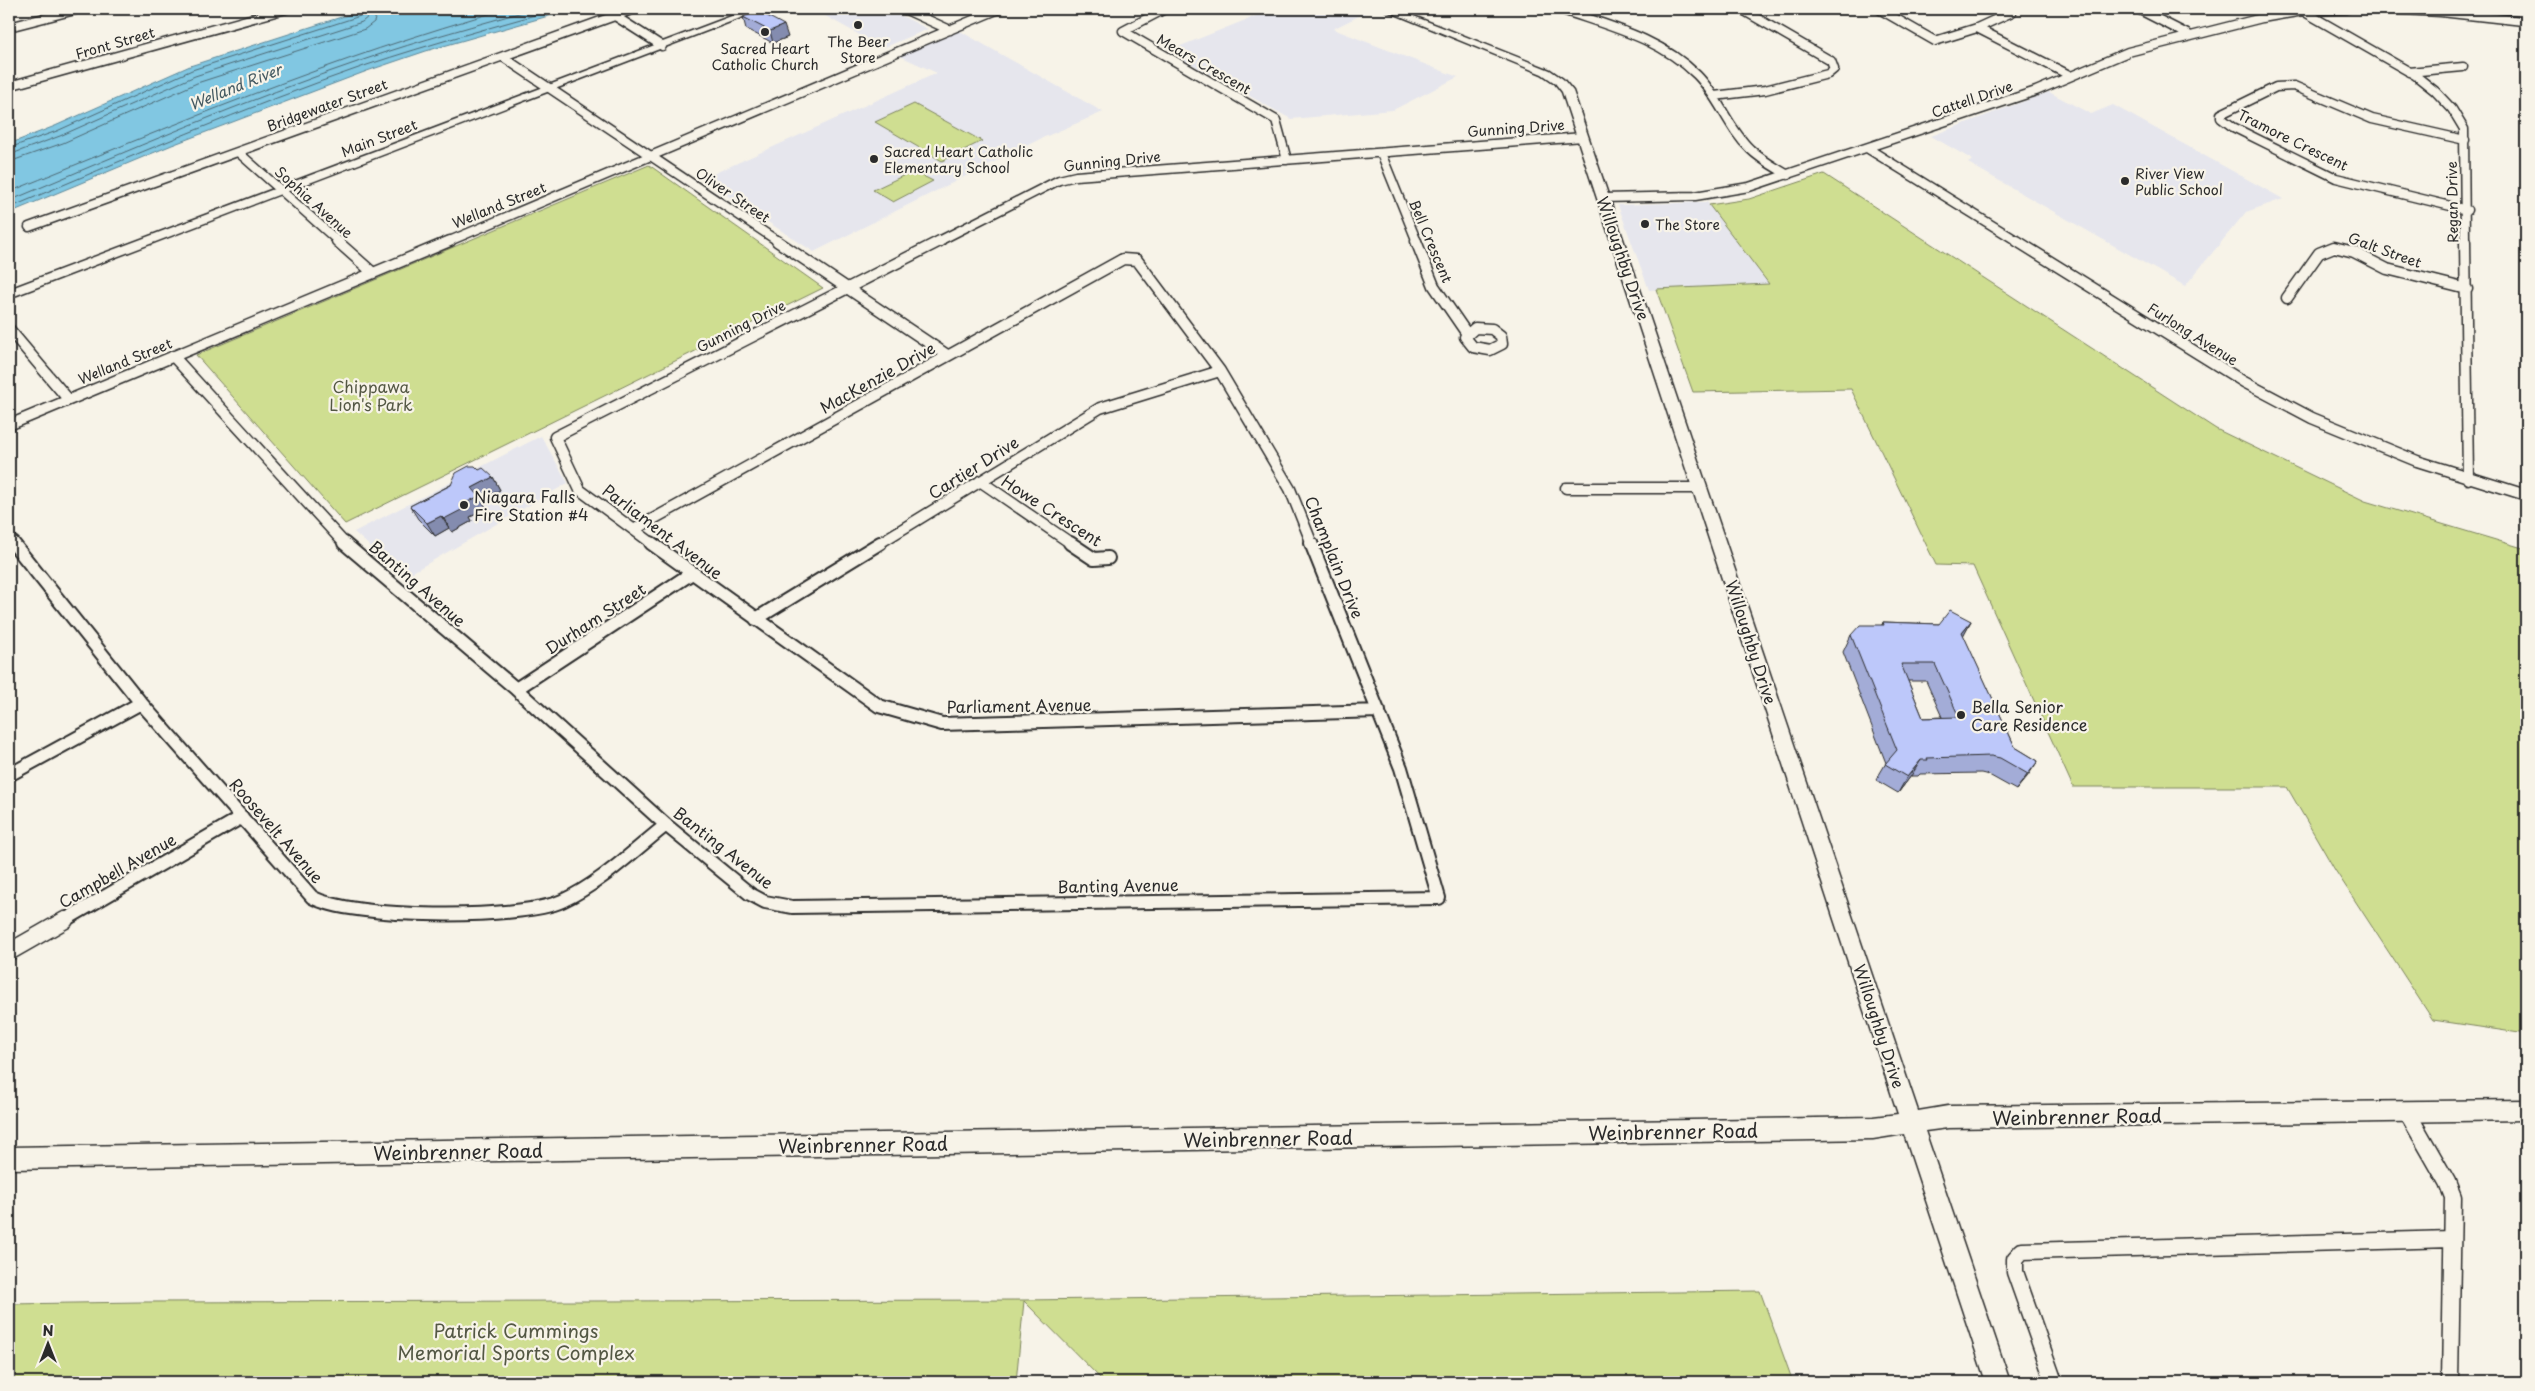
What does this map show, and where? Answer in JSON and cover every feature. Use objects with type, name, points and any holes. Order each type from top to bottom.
[{"type":"street","points":[[9,27],[79,9]]},
{"type":"street","name":"Front Street","points":[[9,86],[282,9]]},
{"type":"street","name":"Bridgewater Street","points":[[29,228],[634,9]]},
{"type":"street","name":"Main Street","points":[[9,294],[759,9]]},
{"type":"street","points":[[904,9],[950,30]]},
{"type":"street","name":"Welland Street","points":[[9,424],[651,157],[999,9]]},
{"type":"street","name":"Mears Crescent","points":[[1164,9],[1123,31],[1276,120],[1287,160]]},
{"type":"street","name":"Willoughby Drive","points":[[1388,9],[1554,76],[1567,91],[1998,1382]]},
{"type":"street","points":[[1560,9],[1663,49],[1691,68],[1714,96],[1749,149],[1788,176]]},
{"type":"street","points":[[1714,96],[1766,90],[1828,74],[1834,69],[1830,61],[1741,9]]},
{"type":"street","points":[[1879,9],[1935,41],[1977,28],[2012,12],[2006,9]]},
{"type":"street","points":[[2138,9],[2191,36]]},
{"type":"street","name":"Cattell Drive","points":[[1603,198],[1708,194],[1749,187],[1788,176],[2036,91],[2128,52],[2262,18],[2303,11],[2347,9]]},
{"type":"street","points":[[2382,9],[2440,10],[2523,21]]},
{"type":"street","name":"Regan Drive","points":[[2303,11],[2336,32],[2409,72],[2431,87],[2448,103],[2460,121],[2465,140],[2467,210],[2468,479]]},
{"type":"street","points":[[615,16],[662,46]]},
{"type":"street","points":[[1977,28],[2071,76]]},
{"type":"street","name":"Oliver Street","points":[[503,57],[947,355]]},
{"type":"street","points":[[2409,72],[2463,66]]},
{"type":"street","name":"Tramore Crescent","points":[[2465,140],[2367,118],[2294,86],[2276,87],[2221,114],[2221,118],[2233,127],[2336,178],[2467,210]]},
{"type":"street","name":"Gunning Drive","points":[[555,436],[1059,180],[1076,176],[1583,137]]},
{"type":"street","name":"Furlong Avenue","points":[[1867,148],[2268,396],[2347,435],[2468,479],[2526,495]]},
{"type":"street","name":"Sophia Avenue","points":[[238,152],[372,272]]},
{"type":"street","name":"Bell Crescent","points":[[1381,153],[1434,286],[1467,334]]},
{"type":"street","name":"Galt Street","points":[[2287,298],[2319,253],[2334,247],[2354,252],[2375,264],[2398,272],[2467,289]]},
{"type":"street","name":"MacKenzie Drive","points":[[634,530],[1123,258],[1137,260]]},
{"type":"street","name":"Champlain Drive","points":[[1137,260],[1220,371],[1290,489],[1401,768],[1439,898]]},
{"type":"street","points":[[9,329],[68,399]]},
{"type":"street","name":"Banting Avenue","points":[[173,356],[345,544],[516,690],[666,825],[750,894],[765,902],[777,906],[1439,898]]},
{"type":"street","name":"Cartier Drive","points":[[756,619],[1100,408],[1220,371]]},
{"type":"street","name":"Parliament Avenue","points":[[555,436],[576,484],[692,573],[879,706],[942,724],[1379,711]]},
{"type":"street","name":"Howe Crescent","points":[[980,481],[1094,559],[1108,558]]},
{"type":"street","points":[[1566,488],[1701,488]]},
{"type":"street","name":"Roosevelt Avenue","points":[[9,538],[141,703],[312,897],[320,902],[335,906],[421,913],[519,912],[542,909],[562,902],[666,825]]},
{"type":"street","name":"Durham Street","points":[[516,690],[692,573]]},
{"type":"street","points":[[9,775],[141,703]]},
{"type":"street","name":"Campbell Avenue","points":[[9,952],[242,818]]},
{"type":"street","name":"Weinbrenner Road","points":[[9,1158],[1863,1128],[1948,1117],[2526,1110]]},
{"type":"street","points":[[2407,1112],[2451,1190],[2453,1197],[2450,1382]]},
{"type":"street","points":[[2054,1382],[2013,1265],[2016,1256],[2022,1251],[2452,1239]]},
{"type":"shaded area","points":[[813,9],[888,9],[928,29],[883,48]]},
{"type":"shaded area","points":[[1273,9],[1371,10],[1333,29],[1458,77],[1393,110],[1291,119],[1168,51]]},
{"type":"shaded area","name":"Sacred Heart Catholic Elementary School","points":[[960,31],[1103,112],[1040,139],[814,252],[702,179],[937,73],[900,56]]},
{"type":"shaded area","name":"River View Public School","points":[[2049,92],[2091,114],[2113,105],[2283,199],[2246,212],[2185,286],[1968,163],[1973,160],[1931,136]]},
{"type":"shaded area","points":[[1707,202],[1769,284],[1649,290],[1618,205]]},
{"type":"shaded area","points":[[541,436],[568,483],[404,577],[354,532]]},
{"type":"green space","points":[[914,104],[982,141],[942,161],[875,122]]},
{"type":"green space","name":"Chippawa Lion's Park","points":[[649,165],[823,288],[345,524],[196,355]]},
{"type":"green space","points":[[913,171],[933,181],[893,202],[873,190]]},
{"type":"green space","points":[[1824,174],[2216,429],[2365,501],[2526,549],[2526,1034],[2433,1020],[2335,870],[2287,787],[2073,787],[1973,566],[1936,565],[1851,389],[1693,392],[1656,289],[1769,284],[1709,205],[1749,199]]},
{"type":"green space","name":"Patrick Cummings Memorial Sports Complex","points":[[1760,1291],[1793,1382],[1104,1382],[1024,1301],[1016,1382],[9,1382],[9,1304],[1023,1300]]},
{"type":"water","name":"Welland River","points":[[366,9],[573,9],[426,51],[367,71],[172,145],[9,213],[9,144],[55,126],[190,66]]},
{"type":"building","points":[[758,11],[784,25],[770,31],[743,17]]},
{"type":"building","points":[[469,466],[475,466],[479,470],[483,468],[493,477],[472,488],[479,496],[462,505],[465,508],[444,519],[441,516],[427,523],[410,506],[451,485],[456,473]]},
{"type":"building","name":"Bella Senior Care Residence","points":[[1950,610],[1971,621],[1962,632],[2015,747],[2038,761],[2028,774],[2000,758],[1991,756],[1927,758],[1928,760],[1921,760],[1907,777],[1885,764],[1897,750],[1851,635],[1860,625],[1884,625],[1883,622],[1939,624]],"holes":[[[1901,664],[1935,664],[1959,717],[1923,718]]]},
{"type":"place","name":"The Beer Store","points":[[858,25]]},
{"type":"place","name":"Sacred Heart Catholic Church","points":[[765,32]]},
{"type":"place","name":"Sacred Heart Catholic Elementary School","points":[[874,159]]},
{"type":"place","name":"River View Public School","points":[[2125,181]]},
{"type":"place","name":"The Store","points":[[1645,224]]},
{"type":"place","name":"Niagara Falls Fire Station #4","points":[[464,505]]},
{"type":"place","name":"Bella Senior Care Residence","points":[[1961,715]]}]
